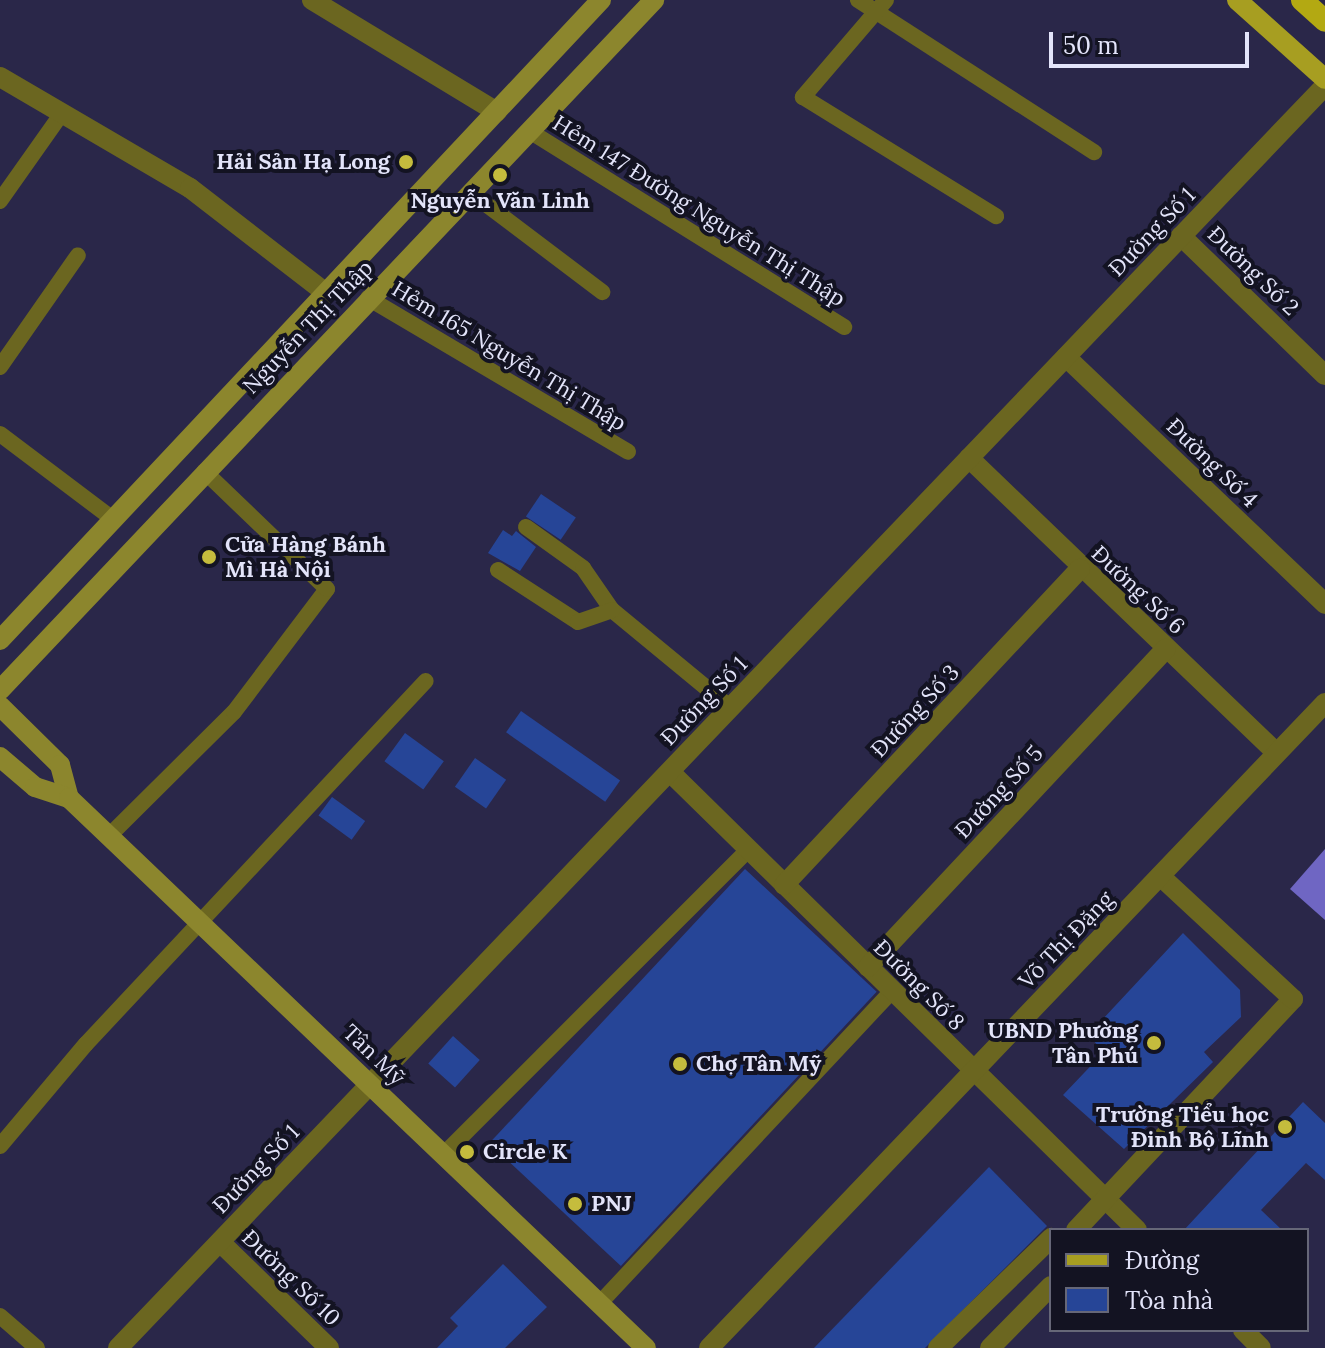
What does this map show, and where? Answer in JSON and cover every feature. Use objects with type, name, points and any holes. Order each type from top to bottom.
[{"type":"highway","points":[[1302,0],[1325,21]]},
{"type":"main road","name":"Nguyễn Thị Thập","points":[[0,640],[601,0]]},
{"type":"main road","name":"Nguyễn Thị Thập","points":[[0,690],[204,471],[654,0]]},
{"type":"main road","points":[[1237,0],[1325,79]]},
{"type":"main road","name":"Tân Mỹ","points":[[0,706],[60,765],[69,798]]},
{"type":"main road","name":"Tân Mỹ","points":[[0,757],[35,787],[69,798],[646,1348]]},
{"type":"street","points":[[312,0],[497,112]]},
{"type":"street","points":[[0,77],[190,188],[326,293]]},
{"type":"street","name":"Đường Số 1","points":[[118,1348],[1325,86]]},
{"type":"street","name":"Đường Số 2","points":[[1181,236],[1325,375]]},
{"type":"street","name":"Đường Số 4","points":[[1066,357],[1325,604]]},
{"type":"street","name":"Đường Số 6","points":[[969,458],[1080,569],[1277,753]]},
{"type":"street","name":"Đường Số 3","points":[[784,885],[1080,569]]},
{"type":"street","name":"Đường Số 5","points":[[868,967],[1166,649]]},
{"type":"street","name":"Võ Thị Đặng","points":[[709,1348],[1325,703]]},
{"type":"street","name":"Đường Số 8","points":[[670,772],[1135,1228]]},
{"type":"street","points":[[1077,1228],[1293,999],[1160,876]]},
{"type":"street","points":[[938,1348],[1049,1240]]},
{"type":"street","name":"Đường Số 10","points":[[220,1242],[329,1348]]},
{"type":"street","points":[[990,1348],[1049,1288]]},
{"type":"street","points":[[1245,1332],[1261,1348]]},
{"type":"lane","points":[[858,0],[881,6],[1094,152]]},
{"type":"lane","points":[[881,6],[803,97],[996,216]]},
{"type":"lane","points":[[0,201],[62,113]]},
{"type":"lane","name":"Hẻm 147 Đường Nguyễn Thị Thập","points":[[531,132],[844,327]]},
{"type":"lane","points":[[470,192],[602,292]]},
{"type":"lane","points":[[0,367],[78,255]]},
{"type":"lane","name":"Hẻm 165 Nguyễn Thị Thập","points":[[368,298],[628,452]]},
{"type":"lane","points":[[0,434],[114,520]]},
{"type":"lane","points":[[109,836],[234,712],[327,589],[204,471]]},
{"type":"lane","points":[[526,527],[583,568],[612,610],[731,708]]},
{"type":"lane","points":[[498,570],[578,622],[612,610]]},
{"type":"lane","points":[[0,1146],[200,923],[426,681]]},
{"type":"lane","points":[[444,1154],[749,849]]},
{"type":"lane","points":[[600,1303],[892,991]]},
{"type":"lane","points":[[0,1316],[37,1348]]},
{"type":"shaded area","points":[[1325,849],[1325,920],[1290,889]]},
{"type":"building","points":[[541,494],[576,517],[561,540],[526,516]]},
{"type":"building","points":[[503,530],[512,536],[516,531],[536,547],[520,571],[488,553]]},
{"type":"building","points":[[521,711],[620,780],[605,802],[506,732]]},
{"type":"building","points":[[405,733],[444,761],[423,790],[384,761]]},
{"type":"building","points":[[475,758],[506,780],[486,808],[455,787]]},
{"type":"building","points":[[332,797],[365,821],[352,840],[318,816]]},
{"type":"building","name":"Chợ Tân Mỹ","points":[[745,869],[877,992],[621,1266],[489,1143]]},
{"type":"building","name":"UBND Phường Tân Phú","points":[[1183,933],[1240,990],[1241,1017],[1204,1052],[1213,1062],[1124,1149],[1063,1095],[1104,1052],[1088,1035]]},
{"type":"building","points":[[453,1036],[480,1060],[455,1088],[428,1063]]},
{"type":"building","points":[[1303,1102],[1325,1123],[1325,1180],[1306,1163],[1261,1210],[1280,1228],[1186,1228]]},
{"type":"building","points":[[989,1167],[1047,1226],[925,1348],[814,1348]]},
{"type":"building","points":[[503,1264],[547,1307],[505,1348],[437,1348],[458,1326],[450,1318]]},
{"type":"place","name":"Hải Sản Hạ Long","points":[[406,162]]},
{"type":"place","name":"Nguyễn Văn Linh","points":[[500,175]]},
{"type":"place","name":"Cửa Hàng Bánh Mì Hà Nội","points":[[209,557]]},
{"type":"place","name":"UBND Phường Tân Phú","points":[[1154,1043]]},
{"type":"place","name":"Chợ Tân Mỹ","points":[[680,1064]]},
{"type":"place","name":"Trường Tiểu học Đinh Bộ Lĩnh","points":[[1285,1127]]},
{"type":"place","name":"Circle K","points":[[467,1152]]},
{"type":"place","name":"PNJ","points":[[575,1204]]}]
